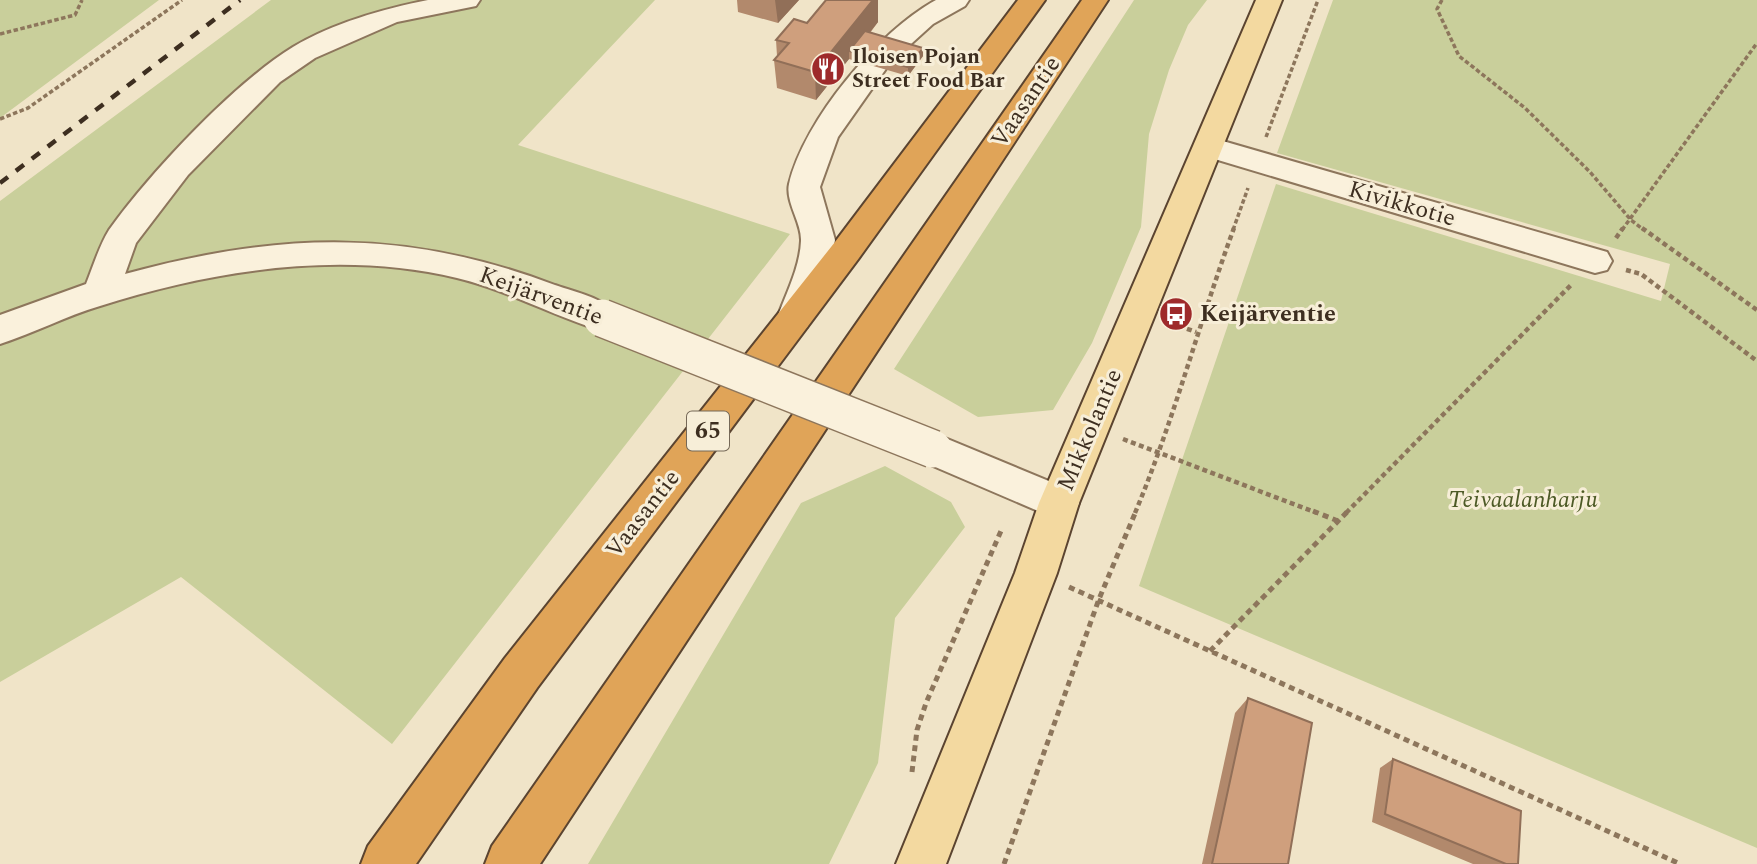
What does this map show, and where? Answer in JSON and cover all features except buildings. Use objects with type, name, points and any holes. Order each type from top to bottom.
[{"type":"highway","name":"Vaasantie","points":[[386,864],[521,673],[795,318],[1032,0]]},
{"type":"highway","name":"Vaasantie","points":[[510,864],[1095,0]]},
{"type":"main road","name":"Mikkolantie","points":[[921,864],[1036,573],[1059,503],[1269,0]]},
{"type":"street","points":[[100,293],[121,239],[177,168],[270,76],[306,52],[389,16],[467,0]]},
{"type":"street","points":[[795,318],[814,262],[818,240],[804,187],[823,136],[880,57],[923,18],[956,0]]},
{"type":"street","name":"Kivikkotie","points":[[1209,147],[1595,261]]},
{"type":"street","name":"Keijärventie","points":[[0,330],[58,306],[100,293],[179,273],[226,265],[343,253],[382,255],[463,268],[522,285],[933,449],[1059,503]]},
{"type":"path","points":[[0,119],[28,108],[182,0]]},
{"type":"path","points":[[1004,864],[1099,599],[1160,453],[1196,332],[1318,0]]},
{"type":"path","points":[[1442,0],[1437,9],[1460,56],[1525,108],[1590,172],[1631,220],[1757,310]]},
{"type":"path","points":[[0,34],[75,15],[82,1]]},
{"type":"path","points":[[1210,651],[1595,261],[1631,220],[1757,43]]},
{"type":"path","points":[[1595,261],[1641,274],[1757,360]]},
{"type":"path","points":[[1171,323],[1196,332]]},
{"type":"path","points":[[1160,453],[1338,521]]},
{"type":"path","points":[[926,703],[1001,531]]},
{"type":"path","points":[[1036,573],[1099,599],[1680,864]]},
{"type":"green space","points":[[0,0],[159,0],[0,118]]},
{"type":"green space","points":[[271,0],[655,0],[518,145],[790,234],[392,744],[181,577],[0,682],[0,201]]},
{"type":"green space","points":[[1134,0],[1207,0],[1188,25],[1169,70],[1149,134],[1141,227],[1092,343],[1053,410],[978,417],[894,369]]},
{"type":"green space","name":"Teivaalanharju","points":[[1333,0],[1757,0],[1757,848],[1139,586],[1276,184],[1661,301],[1670,264],[1277,153]]},
{"type":"green space","points":[[885,466],[951,502],[965,527],[895,618],[878,763],[829,864],[588,864],[801,503]]},
{"type":"railway","points":[[0,183],[240,0]]},
{"type":"place","name":"Iloisen Pojan Street Food Bar","points":[[828,69]]},
{"type":"place","name":"Keijärventie","points":[[1176,314]]}]
